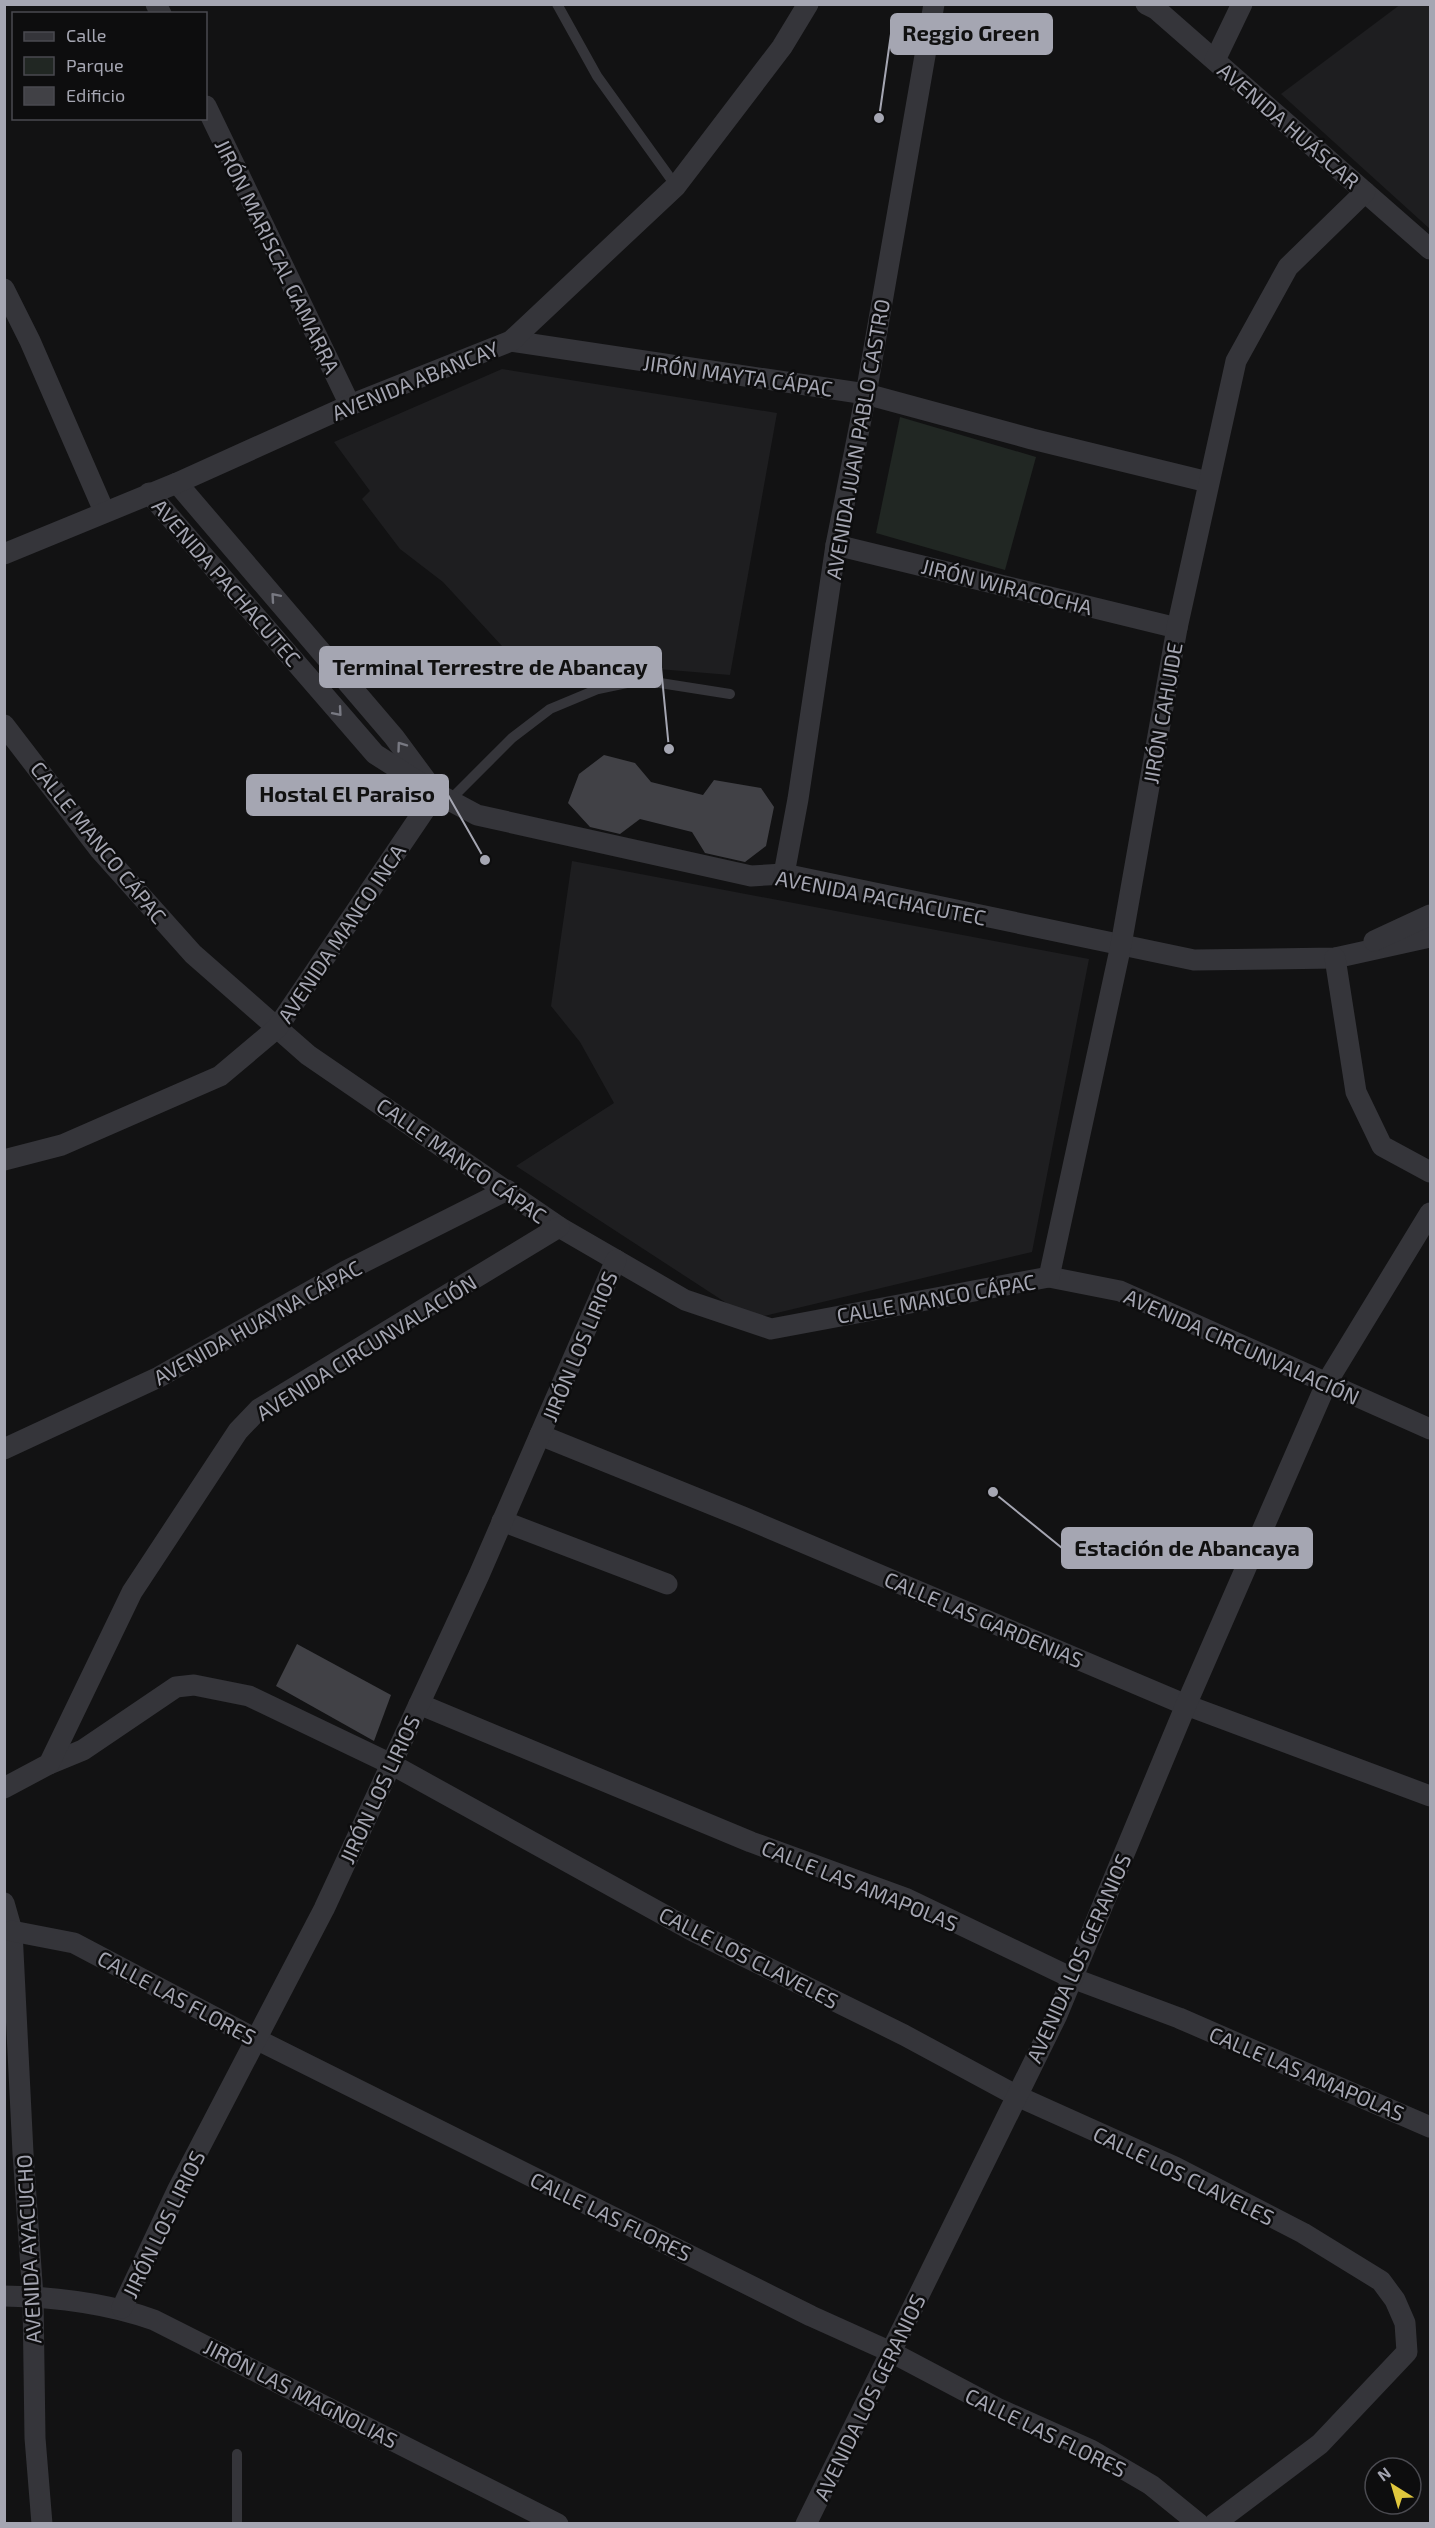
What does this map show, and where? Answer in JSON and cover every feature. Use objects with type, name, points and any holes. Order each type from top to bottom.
[{"type":"street","name":"AVENIDA ABANCAY","points":[[4,554],[149,492],[177,483],[350,405],[511,341],[676,186],[782,47],[808,4]]},
{"type":"street","name":"AVENIDA JUAN PABLO CASTRO","points":[[784,874],[798,799],[836,545],[866,394],[934,4]]},
{"type":"street","name":"AVENIDA HUÁSCAR","points":[[1146,4],[1156,9],[1431,249]]},
{"type":"street","points":[[1215,60],[1242,4]]},
{"type":"street","name":"JIRÓN MARISCAL GAMARRA","points":[[207,108],[350,405]]},
{"type":"street","name":"JIRÓN CAHUIDE","points":[[1049,1277],[1121,945],[1177,628],[1236,361],[1288,267],[1365,192]]},
{"type":"street","points":[[4,289],[10,312],[104,511]]},
{"type":"street","name":"JIRÓN MAYTA CÁPAC","points":[[511,341],[866,394],[1032,439],[1208,482]]},
{"type":"street","name":"AVENIDA PACHACUTEC","points":[[177,483],[443,797]]},
{"type":"street","name":"AVENIDA PACHACUTEC","points":[[149,492],[375,754],[443,797],[477,815],[751,876],[784,874],[1194,960],[1335,958],[1431,937]]},
{"type":"street","name":"JIRÓN WIRACOCHA","points":[[836,545],[1177,628]]},
{"type":"street","name":"CALLE MANCO CÁPAC","points":[[4,724],[100,850],[185,946],[308,1055],[560,1227],[685,1300],[771,1329],[1049,1277]]},
{"type":"street","name":"AVENIDA MANCO INCA","points":[[4,1160],[62,1145],[220,1076],[278,1028],[443,797]]},
{"type":"street","name":"AVENIDA PACHACUTEC","points":[[1335,958],[1431,915]]},
{"type":"street","points":[[1335,958],[1356,1092],[1382,1146],[1431,1172]]},
{"type":"street","name":"AVENIDA HUAYNA CÁPAC","points":[[4,1449],[159,1377],[346,1271],[507,1190]]},
{"type":"street","name":"AVENIDA LOS GERANIOS","points":[[806,2523],[1057,2015],[1186,1705],[1327,1382],[1431,1213]]},
{"type":"street","name":"AVENIDA CIRCUNVALACIÓN","points":[[49,1764],[132,1592],[238,1431],[259,1409],[286,1391],[560,1227]]},
{"type":"street","name":"JIRÓN LOS LIRIOS","points":[[122,2308],[178,2188],[324,1909],[502,1521],[616,1260]]},
{"type":"street","name":"AVENIDA CIRCUNVALACIÓN","points":[[1049,1277],[1120,1291],[1431,1429]]},
{"type":"street","name":"CALLE LAS GARDENIAS","points":[[540,1435],[754,1521],[1186,1705],[1431,1796]]},
{"type":"street","points":[[502,1521],[667,1584]]},
{"type":"street","name":"CALLE LOS CLAVELES","points":[[49,1764],[83,1750],[176,1687],[194,1685],[249,1696],[391,1764],[693,1931],[904,2035],[1017,2096],[1175,2167],[1303,2233],[1381,2281],[1395,2300],[1405,2323],[1407,2352],[1320,2444],[1214,2523]]},
{"type":"street","name":"CALLE LAS AMAPOLAS","points":[[419,1704],[751,1842],[905,1898],[1072,1978],[1179,2018],[1431,2127]]},
{"type":"street","points":[[4,1788],[49,1764]]},
{"type":"street","name":"AVENIDA AYACUCHO","points":[[4,1903],[12,1930],[33,2297],[34,2438],[42,2523]]},
{"type":"street","name":"CALLE LAS FLORES","points":[[12,1930],[74,1943],[256,2039],[811,2316],[891,2352],[997,2408],[1091,2450],[1151,2485],[1199,2523]]},
{"type":"street","name":"JIRÓN LAS MAGNOLIAS","points":[[4,2296],[33,2297],[122,2308],[154,2320],[558,2523]]},
{"type":"lane","points":[[557,4],[597,76],[676,186]]},
{"type":"lane","points":[[443,797],[550,709],[598,689],[641,680],[730,694]]},
{"type":"lane","points":[[237,2454],[237,2523]]},
{"type":"shaded area","points":[[1401,4],[1430,5],[1430,229],[1281,94]]},
{"type":"shaded area","points":[[502,369],[777,413],[730,675],[562,661],[536,683],[443,582],[400,549],[362,499],[370,491],[334,442]]},
{"type":"shaded area","points":[[572,861],[1089,959],[1032,1252],[751,1319],[516,1166],[614,1103],[580,1042],[551,1006]]},
{"type":"green space","points":[[900,417],[1036,457],[1005,570],[876,533]]},
{"type":"building","points":[[604,755],[635,763],[651,782],[703,795],[714,780],[761,788],[774,807],[766,846],[745,862],[705,853],[692,832],[640,819],[620,834],[590,827],[568,803],[579,774]]},
{"type":"building","points":[[297,1644],[391,1695],[374,1741],[276,1686]]},
{"type":"place","name":"Reggio Green","points":[[879,118]]},
{"type":"place","name":"Terminal Terrestre de Abancay","points":[[669,749]]},
{"type":"place","name":"Hostal El Paraiso","points":[[485,860]]},
{"type":"place","name":"Estación de Abancaya","points":[[993,1492]]}]
